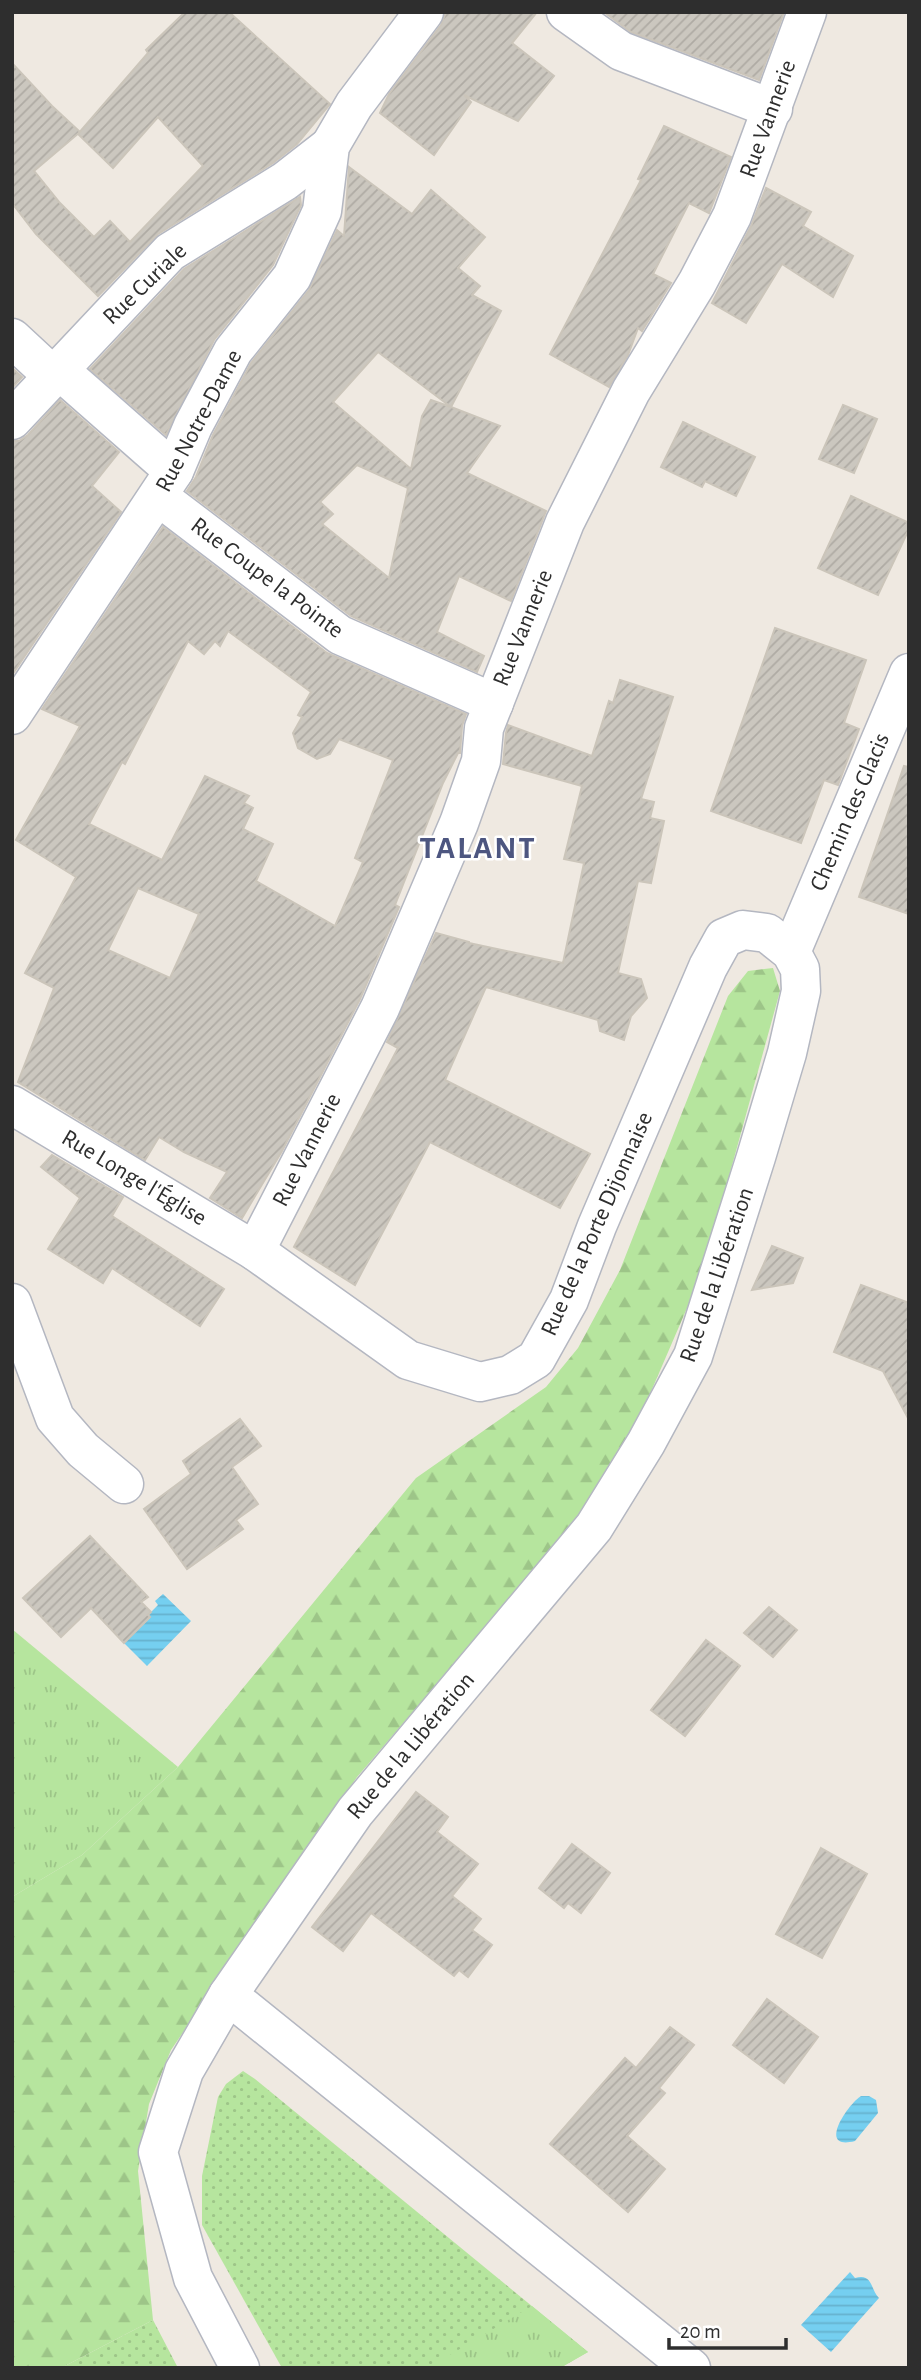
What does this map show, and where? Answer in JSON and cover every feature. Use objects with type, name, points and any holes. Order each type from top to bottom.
[{"type":"street","name":"Rue Notre-Dame","points":[[12,715],[167,484],[193,426],[233,351],[292,277],[322,211],[330,146],[354,105],[425,12]]},
{"type":"street","points":[[566,12],[621,51],[773,109]]},
{"type":"street","name":"Rue Vannerie","points":[[255,1251],[380,1008],[459,823],[481,761],[484,728],[565,522],[631,391],[697,282],[732,216],[807,12]]},
{"type":"street","name":"Rue Curiale","points":[[12,420],[170,252],[285,181],[330,146]]},
{"type":"street","name":"Rue Coupe la Pointe","points":[[12,338],[56,373],[167,484],[340,635],[494,703]]},
{"type":"street","name":"Chemin des Glacis","points":[[791,952],[909,673]]},
{"type":"street","name":"Rue de la Porte Dijonnaise","points":[[255,1251],[408,1360],[480,1382],[510,1375],[537,1359],[569,1300],[597,1226],[708,967],[724,938],[743,930],[767,933],[791,952]]},
{"type":"street","name":"Rue de la Libération","points":[[240,2368],[193,2278],[158,2152],[184,2071],[228,1996],[355,1812],[594,1527],[646,1443],[693,1356],[757,1157],[787,1053],[801,991],[800,969],[791,952]]},
{"type":"street","name":"Rue Longe l'Église","points":[[12,1105],[255,1251]]},
{"type":"street","points":[[12,1303],[55,1418],[83,1450],[124,1484]]},
{"type":"street","points":[[228,1996],[691,2368]]},
{"type":"green space","points":[[773,968],[780,991],[703,1271],[637,1424],[581,1516],[357,1777],[171,2050],[149,2104],[138,2171],[153,2320],[61,2368],[12,2368],[12,1897],[82,1855],[178,1767],[416,1478],[546,1387],[578,1348],[620,1270],[728,996],[748,971]]},
{"type":"green space","points":[[12,1629],[178,1767],[82,1855],[12,1897]]},
{"type":"green space","points":[[243,2071],[588,2352],[560,2368],[282,2368],[202,2225],[202,2176],[218,2097],[226,2084]]},
{"type":"green space","points":[[532,2306],[588,2352],[560,2368],[428,2368]]},
{"type":"green space","points":[[153,2320],[178,2368],[61,2368]]},
{"type":"water","points":[[163,1594],[191,1621],[147,1666],[124,1643],[150,1618],[148,1615],[158,1605],[155,1601]]},
{"type":"water","points":[[861,2096],[876,2100],[878,2113],[855,2141],[838,2140],[836,2134],[842,2117]]},
{"type":"water","points":[[850,2272],[855,2278],[868,2280],[879,2298],[831,2352],[801,2325]]},
{"type":"building","points":[[185,12],[229,12],[330,104],[297,144],[273,163],[158,234],[98,296],[36,234],[12,203],[12,63],[80,132],[148,53],[146,50]],"holes":[[[158,117],[203,166],[130,242],[110,221],[94,237],[59,202],[34,171],[79,133],[113,168]]]},
{"type":"building","points":[[446,12],[537,12],[512,43],[554,76],[518,121],[464,95],[471,102],[434,155],[380,113],[389,94],[441,25]]},
{"type":"building","points":[[604,12],[784,12],[759,80],[631,32]]},
{"type":"building","points":[[664,126],[731,157],[709,213],[689,203],[653,274],[671,283],[642,331],[638,328],[628,355],[609,387],[550,354],[641,180],[638,179]]},
{"type":"building","points":[[349,167],[412,214],[431,190],[485,237],[458,268],[480,286],[472,295],[501,311],[451,407],[500,426],[467,473],[546,511],[511,601],[459,576],[437,632],[484,656],[477,672],[351,616],[187,491],[251,363],[309,290],[337,230],[344,236]],"holes":[[[378,352],[451,407],[431,400],[422,416],[411,469],[333,402]],[[357,465],[408,488],[389,578],[322,524],[333,514],[320,502]]]},
{"type":"building","points":[[766,188],[811,212],[803,226],[853,256],[833,297],[782,264],[746,323],[712,303],[751,226]]},
{"type":"building","points":[[300,197],[301,205],[273,265],[214,340],[166,435],[90,369],[184,269]]},
{"type":"building","points":[[12,368],[22,377],[12,388]]},
{"type":"building","points":[[60,400],[119,452],[92,486],[121,512],[12,675],[12,441],[19,441],[28,435]]},
{"type":"building","points":[[843,405],[877,419],[854,473],[819,459]]},
{"type":"building","points":[[683,422],[755,457],[736,496],[705,481],[702,487],[661,467]]},
{"type":"building","points":[[851,496],[909,523],[909,529],[878,595],[818,568]]},
{"type":"building","points":[[163,527],[327,653],[466,714],[462,726],[460,753],[443,783],[395,905],[399,907],[360,999],[282,1151],[242,1218],[210,1198],[227,1172],[159,1137],[145,1160],[18,1082],[54,988],[25,973],[76,877],[16,840],[80,726],[42,709]],"holes":[[[228,631],[311,692],[298,715],[302,717],[293,733],[298,748],[317,759],[330,754],[339,739],[393,760],[355,858],[363,862],[335,926],[256,881],[273,844],[243,829],[253,808],[244,803],[249,796],[205,776],[162,860],[89,824],[122,762],[125,764],[188,641],[204,654],[215,641],[220,646]],[[138,888],[199,914],[170,978],[108,950]]]},
{"type":"building","points":[[775,628],[866,660],[844,723],[859,729],[838,785],[824,780],[801,843],[711,811]]},
{"type":"building","points":[[620,680],[673,697],[641,799],[654,802],[650,818],[664,821],[651,883],[638,881],[618,973],[641,979],[647,998],[631,1016],[624,1040],[600,1031],[598,1020],[486,987],[445,1080],[590,1154],[560,1208],[430,1142],[355,1285],[294,1247],[398,1048],[387,1042],[436,933],[469,943],[563,963],[584,863],[564,859],[582,786],[503,764],[508,725],[592,756],[609,701],[613,703]]},
{"type":"building","points":[[904,766],[909,767],[909,914],[859,897]]},
{"type":"building","points":[[52,1155],[123,1197],[112,1216],[224,1289],[200,1326],[112,1268],[103,1283],[48,1249],[80,1198],[41,1167]]},
{"type":"building","points":[[772,1246],[803,1258],[793,1283],[752,1290]]},
{"type":"building","points":[[861,1285],[909,1303],[909,1420],[883,1371],[834,1352]]},
{"type":"building","points":[[240,1419],[261,1446],[232,1467],[258,1504],[236,1520],[243,1529],[187,1569],[144,1509],[191,1474],[183,1461]]},
{"type":"building","points":[[90,1536],[148,1597],[141,1602],[151,1612],[148,1615],[150,1617],[124,1643],[91,1608],[61,1637],[23,1598]]},
{"type":"building","points":[[769,1607],[797,1630],[773,1657],[744,1633]]},
{"type":"building","points":[[706,1640],[740,1666],[685,1736],[651,1710]]},
{"type":"building","points":[[416,1792],[448,1817],[437,1832],[478,1864],[452,1896],[481,1919],[472,1930],[492,1945],[468,1977],[459,1970],[454,1976],[371,1913],[343,1951],[312,1927]]},
{"type":"building","points":[[572,1844],[610,1873],[581,1913],[568,1903],[564,1908],[539,1888]]},
{"type":"building","points":[[821,1848],[867,1874],[822,1958],[776,1934]]},
{"type":"building","points":[[767,1999],[818,2037],[784,2083],[733,2045]]},
{"type":"building","points":[[670,2027],[694,2045],[659,2088],[665,2093],[627,2136],[665,2169],[628,2212],[550,2144],[625,2058],[636,2068]]},
{"type":"district","name":"TALANT","points":[[478,848]]}]
